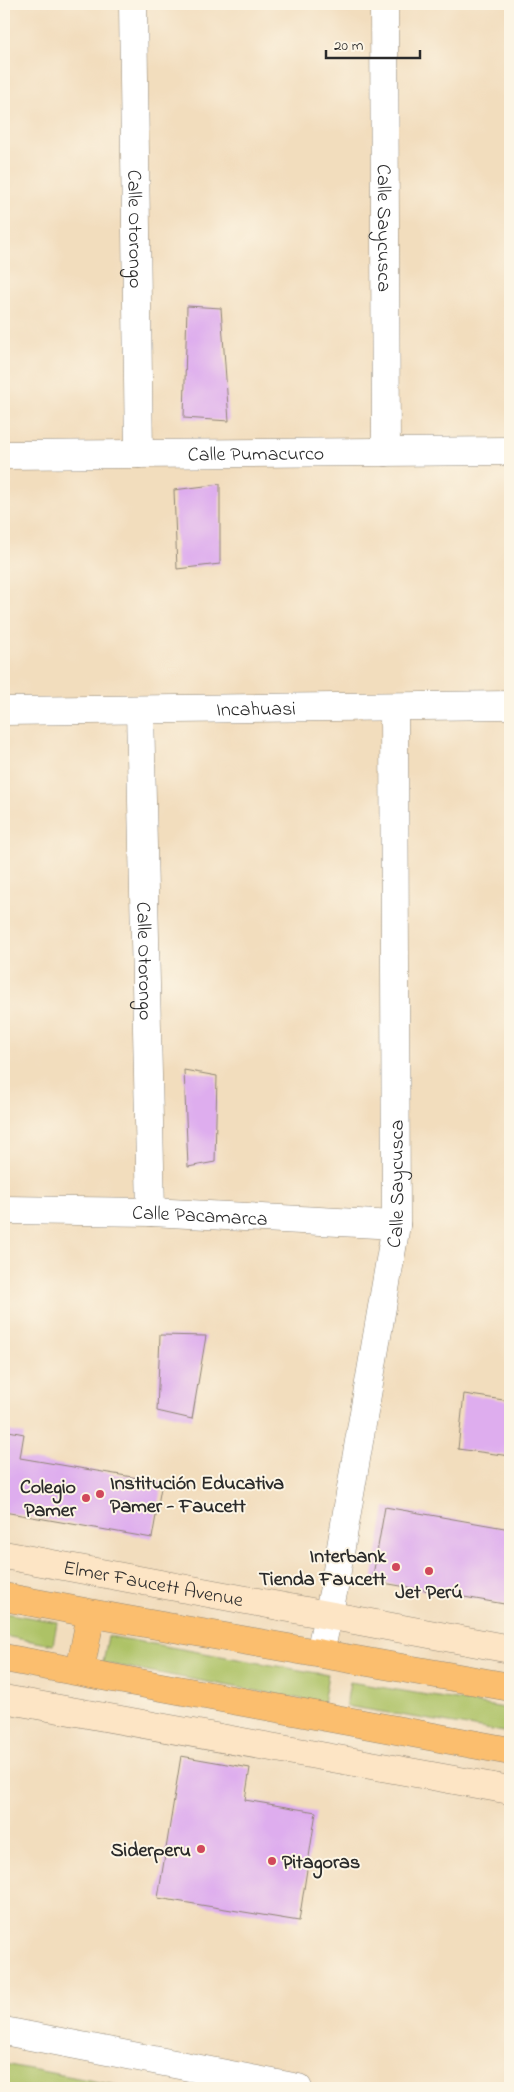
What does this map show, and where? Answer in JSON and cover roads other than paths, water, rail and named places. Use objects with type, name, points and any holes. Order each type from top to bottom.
[{"type":"main road","name":"Elmer Faucett Avenue","points":[[4,1555],[510,1648]]},
{"type":"main road","name":"Elmer Faucett Avenue","points":[[4,1597],[91,1614],[510,1687]]},
{"type":"main road","points":[[80,1671],[91,1614]]},
{"type":"main road","points":[[4,1658],[510,1751]]},
{"type":"main road","points":[[4,1699],[510,1790]]},
{"type":"street","name":"Calle Otorongo","points":[[133,4],[139,454]]},
{"type":"street","name":"Calle Saycusca","points":[[384,4],[386,452]]},
{"type":"street","name":"Calle Pumacurco","points":[[4,455],[510,451]]},
{"type":"street","name":"Incahuasi","points":[[4,711],[510,705]]},
{"type":"street","name":"Calle Saycusca","points":[[320,1653],[334,1588],[396,1225],[394,707]]},
{"type":"street","name":"Calle Otorongo","points":[[140,710],[151,1212]]},
{"type":"street","name":"Calle Pacamarca","points":[[4,1210],[151,1212],[396,1225]]},
{"type":"street","points":[[4,2031],[298,2088]]},
{"type":"place","name":"Institución Educativa Pamer - Faucett","points":[[100,1494]]},
{"type":"place","name":"Colegio Pamer","points":[[86,1498]]},
{"type":"place","name":"Interbank Tienda Faucett","points":[[396,1567]]},
{"type":"place","name":"Jet Perú","points":[[429,1571]]},
{"type":"place","name":"Siderperu","points":[[201,1849]]},
{"type":"place","name":"Pitagoras","points":[[272,1861]]}]
